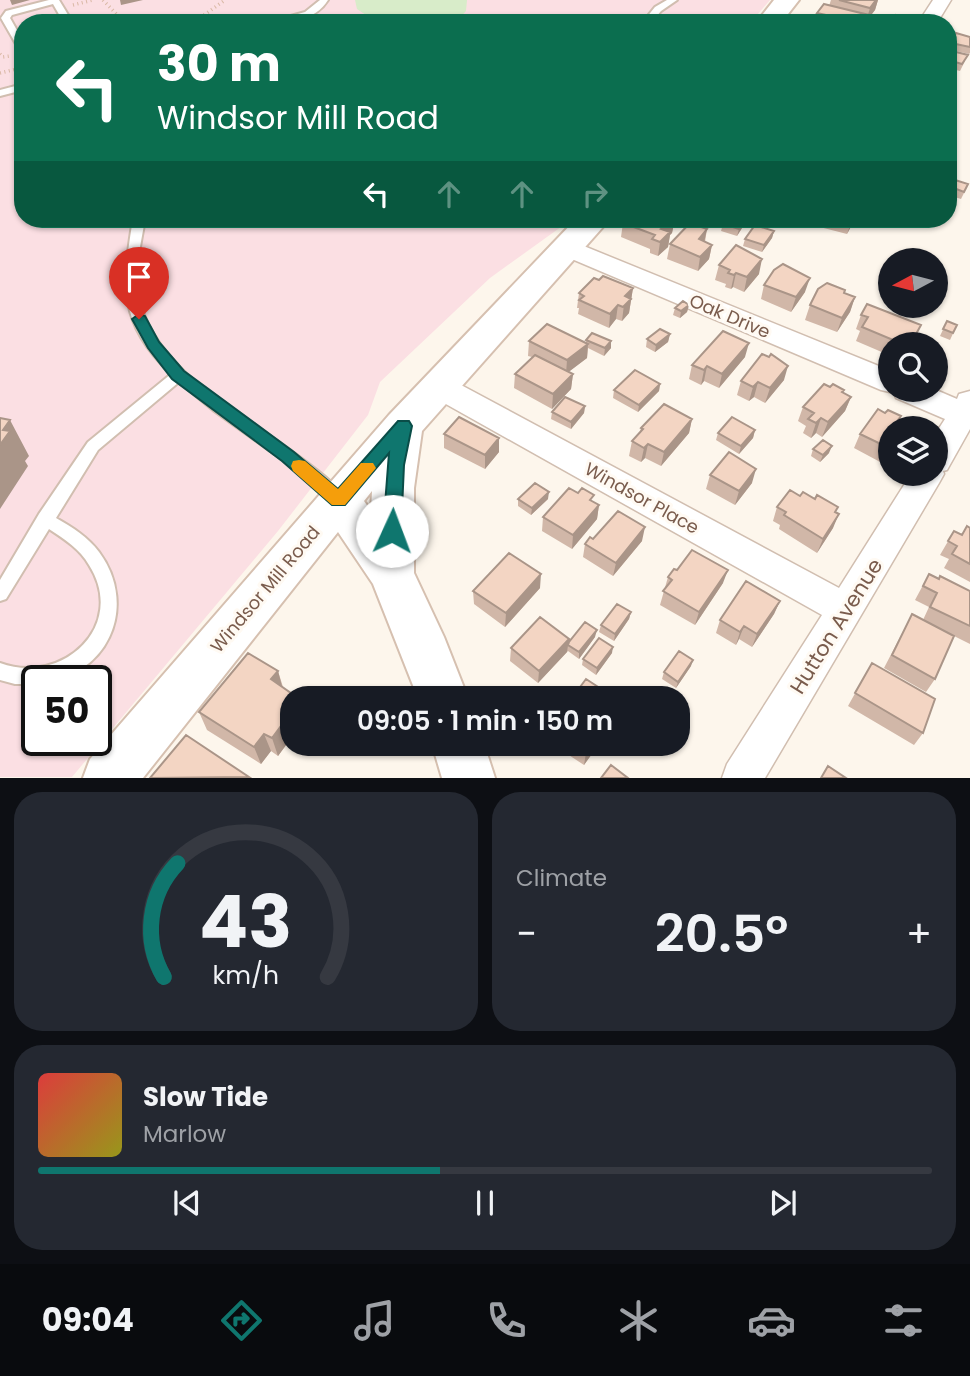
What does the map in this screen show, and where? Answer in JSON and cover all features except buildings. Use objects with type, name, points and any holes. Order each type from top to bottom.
[{"type":"main road","points":[[775,14],[787,0]]},
{"type":"main road","name":"Windsor Mill Road","points":[[109,778],[403,426],[586,228]]},
{"type":"main road","points":[[391,573],[393,488],[403,426]]},
{"type":"main road","points":[[339,500],[391,573],[438,686]]},
{"type":"main road","points":[[462,756],[469,778]]},
{"type":"street","name":"Oak Drive","points":[[569,248],[878,378]]},
{"type":"street","name":"Windsor Place","points":[[438,386],[846,610]]},
{"type":"street","points":[[942,402],[968,411],[948,442]]},
{"type":"street","name":"Hutton Avenue","points":[[742,778],[921,486]]},
{"type":"lane","points":[[304,14],[312,12],[324,0]]},
{"type":"lane","points":[[654,14],[673,0]]},
{"type":"lane","points":[[14,34],[5,18],[9,13],[55,1],[63,14]]},
{"type":"lane","points":[[138,228],[132,268],[132,301],[154,345],[178,375],[288,457],[339,500]]},
{"type":"lane","points":[[0,594],[93,446],[178,375]]},
{"type":"lane","points":[[0,671],[7,675],[29,677],[59,673],[88,656],[103,631],[111,609],[98,563],[73,536],[45,519]]},
{"type":"path","points":[[65,6],[93,0]]},
{"type":"path","points":[[103,0],[116,14]]},
{"type":"path","points":[[206,14],[225,0]]},
{"type":"path","points":[[5,47],[14,61]]},
{"type":"path","points":[[0,54],[3,57],[10,56]]},
{"type":"shaded area","points":[[0,0],[770,0],[758,14],[14,14],[14,228],[559,228],[490,278],[380,382],[368,415],[278,531],[112,729],[112,665],[21,665],[21,756],[90,756],[72,777],[0,777]]},
{"type":"green space","points":[[355,0],[467,0],[463,14],[364,14],[357,9]]},
{"type":"slow traffic","points":[[299,466],[339,500],[367,468]]},
{"type":"route","points":[[139,319],[154,345],[178,375],[288,457],[339,500],[403,426],[393,488],[392,531]]}]
